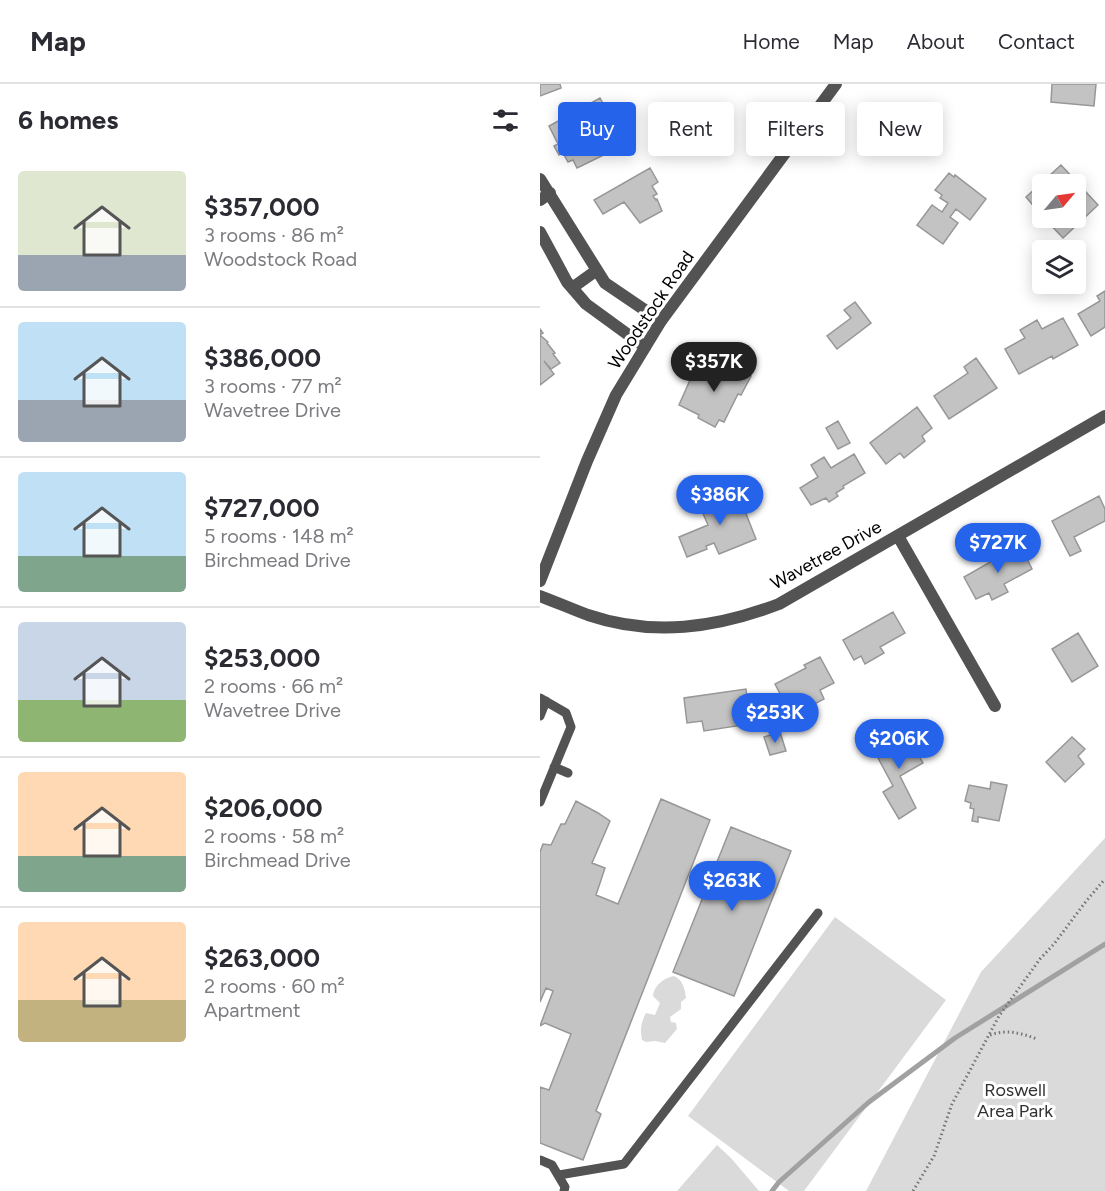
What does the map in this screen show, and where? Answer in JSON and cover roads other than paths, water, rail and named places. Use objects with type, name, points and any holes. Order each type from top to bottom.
[{"type":"street","name":"Woodstock Road","points":[[540,581],[587,461],[616,395],[661,321],[836,84]]},
{"type":"street","points":[[540,179],[545,197],[605,283],[661,321]]},
{"type":"street","points":[[540,232],[572,288],[586,304],[645,348]]},
{"type":"street","points":[[572,288],[597,270]]},
{"type":"street","name":"Wavetree Drive","points":[[540,596],[589,615],[627,625],[667,628],[711,624],[745,616],[778,604],[1105,416]]},
{"type":"street","points":[[898,536],[995,705]]},
{"type":"lane","points":[[540,716],[543,699],[566,713],[571,727],[540,802]]},
{"type":"lane","points":[[554,767],[568,773]]},
{"type":"lane","points":[[559,1176],[624,1164],[818,913]]},
{"type":"lane","points":[[540,1160],[552,1165],[565,1187],[564,1191]]},
{"type":"waterway","points":[[772,1191],[779,1182],[869,1102],[955,1038],[1105,944]]},
{"type":"park label","name":"Roswell Area Park","points":[[1015,1100]]}]
